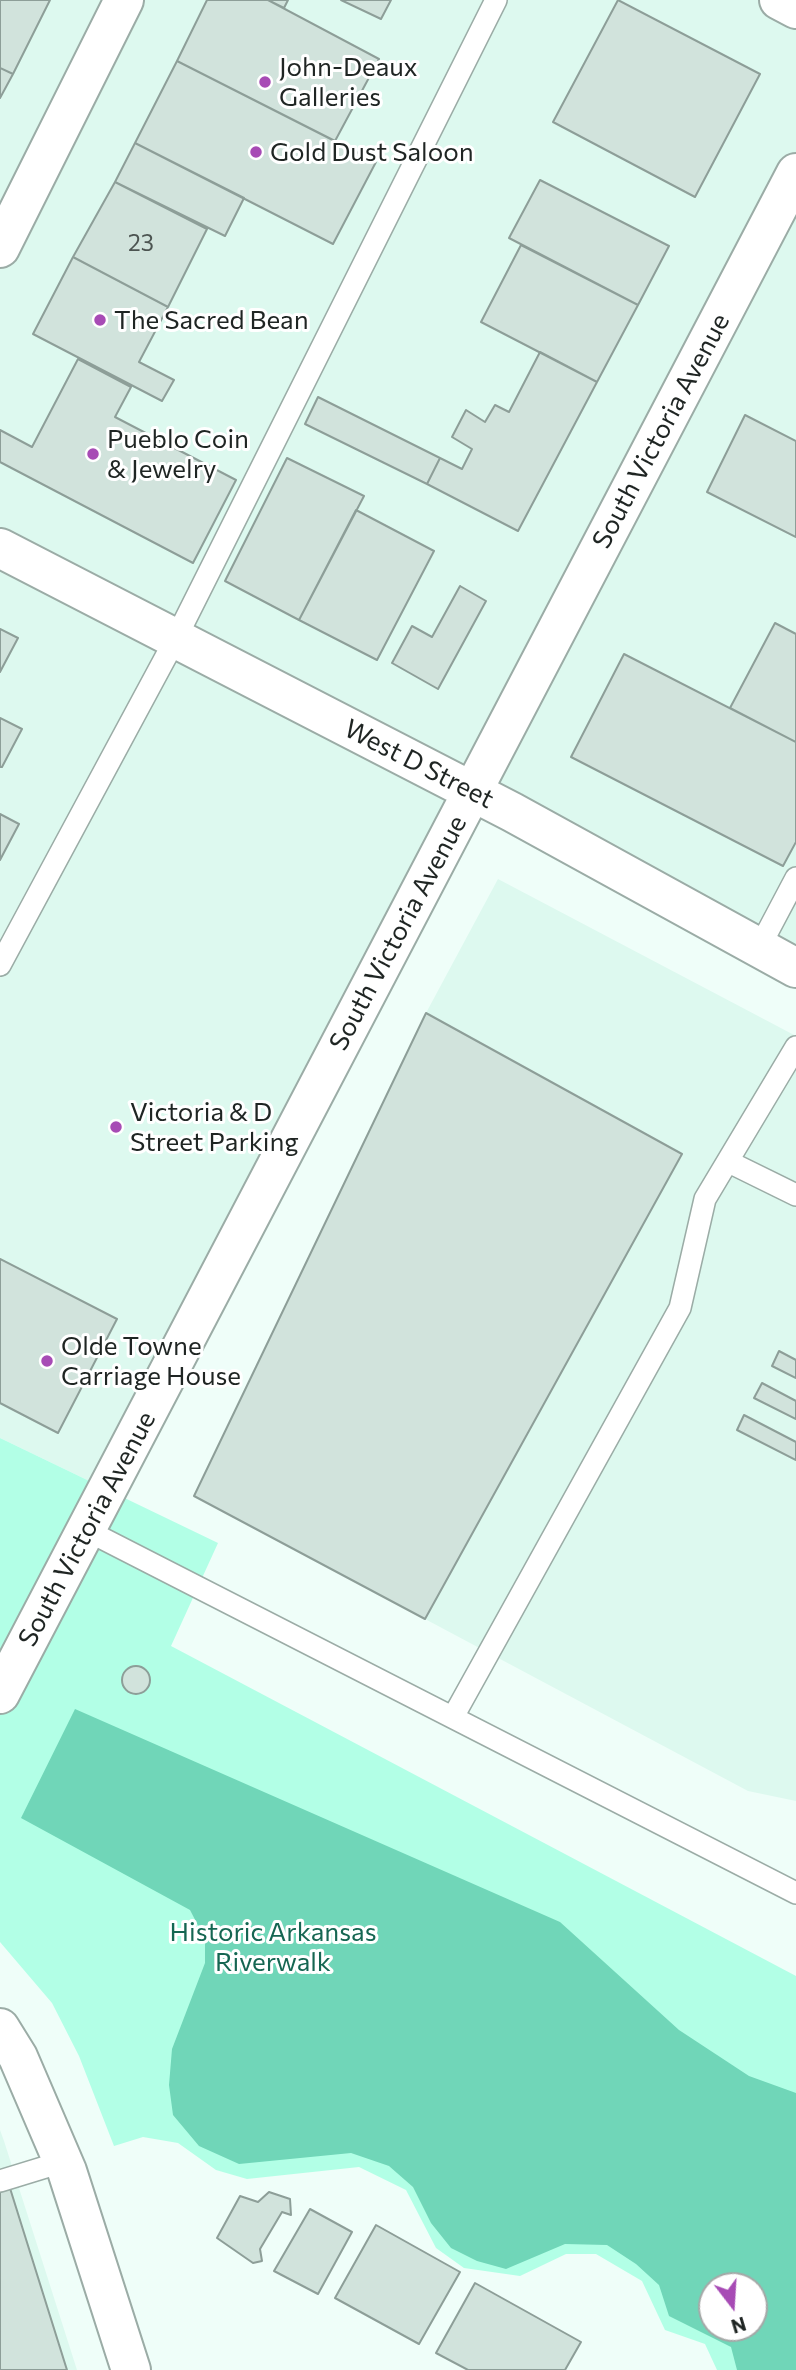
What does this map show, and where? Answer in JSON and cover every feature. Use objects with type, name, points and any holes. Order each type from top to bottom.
[{"type":"street","points":[[0,248],[124,0]]},
{"type":"street","points":[[779,0],[796,9]]},
{"type":"street","name":"South Victoria Avenue","points":[[0,1694],[796,173]]},
{"type":"street","name":"West D Street","points":[[0,548],[472,792],[796,968]]},
{"type":"street","points":[[0,2028],[18,2057],[64,2166],[131,2370]]},
{"type":"lane","points":[[0,965],[176,638],[496,0]]},
{"type":"lane","points":[[759,948],[796,878]]},
{"type":"lane","points":[[453,1717],[680,1308],[705,1199],[796,1046]]},
{"type":"lane","points":[[729,1161],[796,1195]]},
{"type":"lane","points":[[86,1530],[796,1893]]},
{"type":"lane","points":[[0,2181],[64,2166]]},
{"type":"shaded area","points":[[0,0],[796,0],[796,968],[472,792],[108,1490],[0,1438]]},
{"type":"shaded area","points":[[498,879],[796,1036],[796,1801],[748,1791],[194,1496],[426,1013]]},
{"type":"shaded area","points":[[75,1709],[560,1922],[679,2030],[749,2076],[796,2093],[796,2370],[737,2370],[731,2347],[721,2342],[768,2342],[768,2272],[698,2272],[698,2330],[669,2316],[659,2285],[636,2264],[607,2245],[565,2244],[506,2269],[477,2261],[451,2248],[431,2223],[413,2187],[389,2166],[351,2153],[239,2164],[199,2146],[173,2115],[169,2085],[172,2049],[205,1963],[205,1939],[190,1910],[21,1818]]},
{"type":"shaded area","points":[[0,2130],[4,2141],[77,2370],[0,2370]]},
{"type":"green space","name":"Historic Arkansas Riverwalk","points":[[0,1438],[218,1543],[171,1646],[796,1976],[796,2370],[717,2370],[705,2344],[699,2342],[768,2342],[768,2272],[698,2272],[698,2342],[665,2330],[642,2281],[596,2254],[566,2254],[520,2276],[464,2268],[436,2248],[406,2190],[359,2167],[247,2179],[216,2170],[178,2143],[143,2137],[114,2146],[79,2056],[52,2003],[0,1942]]},
{"type":"building","points":[[0,0],[50,0],[13,74],[0,68]]},
{"type":"building","points":[[207,0],[268,0],[379,59],[335,141],[177,61]]},
{"type":"building","points":[[268,0],[288,0],[284,8]]},
{"type":"building","points":[[341,0],[391,0],[381,19]]},
{"type":"building","points":[[618,0],[760,74],[695,197],[553,122]]},
{"type":"building","name":"Gold Dust Saloon","points":[[177,61],[376,162],[333,244],[135,143]]},
{"type":"building","points":[[0,68],[13,74],[0,98]]},
{"type":"building","points":[[135,143],[244,198],[225,236],[115,182]]},
{"type":"building","points":[[540,180],[669,246],[638,305],[509,238]]},
{"type":"building","points":[[115,182],[207,229],[168,307],[73,257]]},
{"type":"building","points":[[521,245],[638,305],[597,382],[481,322]]},
{"type":"building","name":"The Sacred Bean","points":[[73,257],[168,307],[139,362],[174,380],[162,401],[33,334]]},
{"type":"building","points":[[540,352],[597,382],[518,531],[427,484],[440,458],[462,469],[472,449],[452,437],[466,410],[485,422],[495,405],[509,412]]},
{"type":"building","name":"Pueblo Coin & Jewelry","points":[[78,359],[131,387],[115,417],[236,480],[193,563],[0,462],[0,430],[32,447]]},
{"type":"building","points":[[318,397],[440,458],[427,484],[305,424]]},
{"type":"building","points":[[745,415],[796,441],[796,537],[707,492]]},
{"type":"building","points":[[287,458],[364,496],[299,620],[225,581]]},
{"type":"building","points":[[356,510],[434,551],[377,660],[299,620]]},
{"type":"building","points":[[460,586],[486,601],[438,689],[392,663],[412,626],[432,637]]},
{"type":"building","points":[[775,623],[796,634],[796,742],[730,708]]},
{"type":"building","points":[[0,629],[18,638],[0,672]]},
{"type":"building","points":[[624,654],[796,742],[796,842],[783,866],[571,757]]},
{"type":"building","points":[[0,718],[22,729],[2,767],[0,767]]},
{"type":"building","points":[[0,814],[19,824],[0,860]]},
{"type":"building","points":[[426,1013],[682,1154],[425,1619],[194,1496]]},
{"type":"building","name":"Olde Towne Carriage House","points":[[0,1259],[117,1319],[58,1433],[0,1403]]},
{"type":"building","points":[[779,1351],[796,1360],[796,1378],[772,1366]]},
{"type":"building","points":[[762,1383],[796,1401],[796,1419],[754,1398]]},
{"type":"building","points":[[744,1415],[796,1442],[796,1460],[737,1430]]},
{"type":"building","points":[[136,1666],[146,1670],[150,1680],[146,1690],[136,1694],[126,1690],[122,1680],[126,1670]]},
{"type":"building","points":[[9,2185],[67,2370],[0,2370],[0,2188]]},
{"type":"building","points":[[269,2192],[290,2199],[291,2215],[282,2212],[260,2249],[262,2261],[253,2263],[217,2238],[240,2196],[258,2202]]},
{"type":"building","points":[[310,2209],[352,2232],[318,2294],[274,2271]]},
{"type":"building","points":[[376,2225],[460,2272],[419,2344],[335,2298]]},
{"type":"building","points":[[475,2283],[581,2342],[565,2370],[468,2370],[436,2353]]},
{"type":"place","name":"John-Deaux Galleries","points":[[265,82]]},
{"type":"place","name":"Gold Dust Saloon","points":[[256,152]]},
{"type":"place","name":"The Sacred Bean","points":[[100,320]]},
{"type":"place","name":"Pueblo Coin & Jewelry","points":[[93,454]]},
{"type":"place","name":"Victoria & D Street Parking","points":[[116,1127]]},
{"type":"place","name":"Olde Towne Carriage House","points":[[47,1361]]}]
